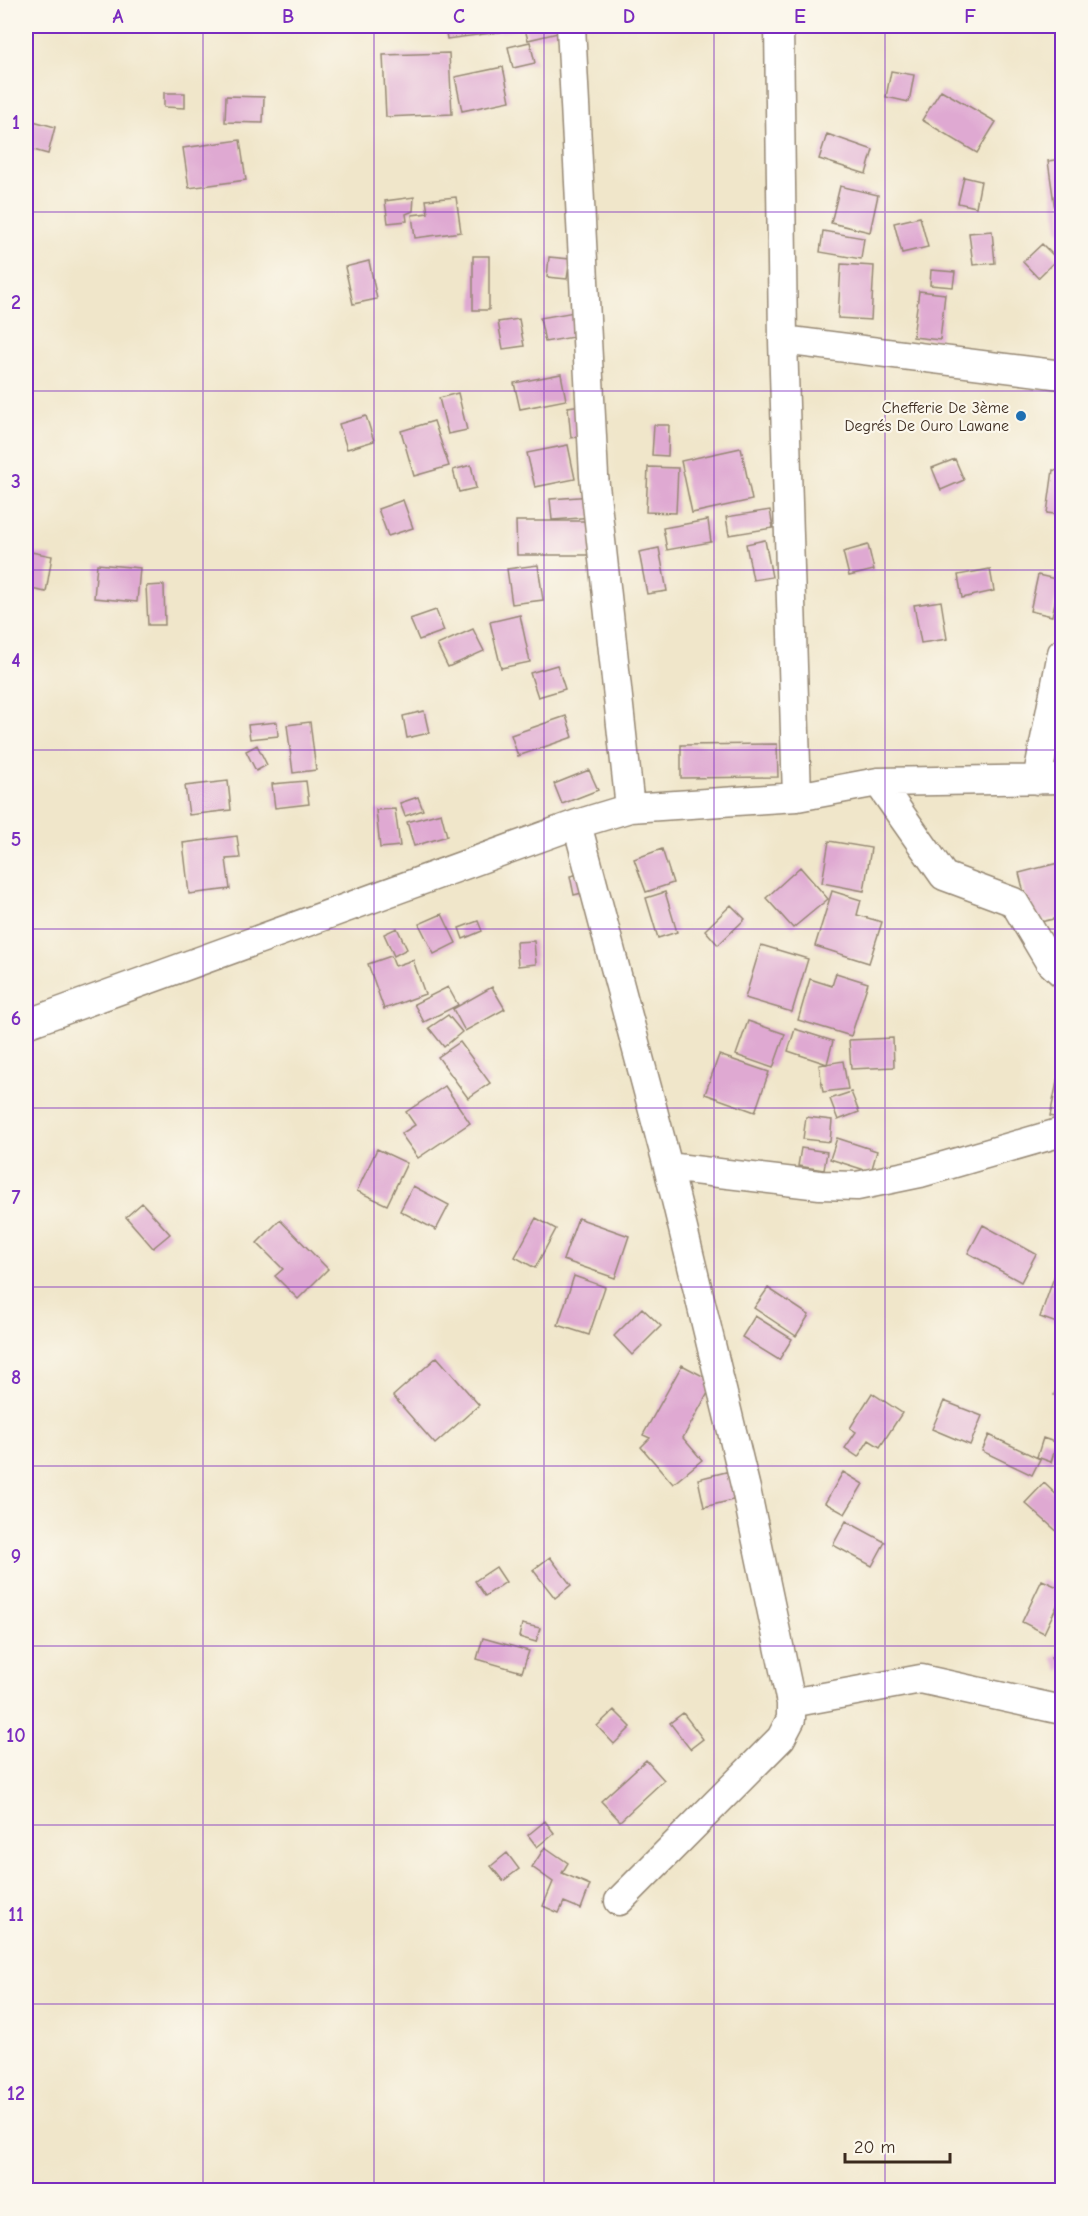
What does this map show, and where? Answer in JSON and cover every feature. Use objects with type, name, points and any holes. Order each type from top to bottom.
[{"type":"street","points":[[571,26],[594,476],[630,808]]},
{"type":"street","points":[[779,26],[783,340],[796,797]]},
{"type":"street","points":[[783,340],[1062,375]]},
{"type":"street","points":[[26,1024],[577,824],[630,808],[796,797],[878,782],[1050,779],[1062,653]]},
{"type":"street","points":[[878,782],[944,876],[1014,902],[1049,961],[1062,973]]},
{"type":"street","points":[[577,824],[668,1167],[746,1489],[791,1703],[791,1719],[781,1738],[619,1902]]},
{"type":"street","points":[[668,1167],[820,1185],[856,1186],[920,1173],[1062,1132]]},
{"type":"street","points":[[791,1703],[921,1678],[1062,1710]]},
{"type":"building","points":[[445,26],[521,26],[522,29],[447,39]]},
{"type":"building","points":[[524,26],[561,26],[562,32],[528,40]]},
{"type":"building","points":[[530,42],[535,63],[513,68],[508,47]]},
{"type":"building","points":[[449,53],[452,114],[386,117],[383,55]]},
{"type":"building","points":[[503,67],[510,101],[462,111],[455,77]]},
{"type":"building","points":[[891,71],[914,75],[909,102],[886,97]]},
{"type":"building","points":[[941,90],[996,122],[977,153],[922,120]]},
{"type":"building","points":[[164,93],[185,93],[185,108],[164,107]]},
{"type":"building","points":[[226,96],[264,97],[263,123],[225,122]]},
{"type":"building","points":[[26,119],[55,127],[48,154],[26,148]]},
{"type":"building","points":[[827,134],[873,150],[866,174],[819,159]]},
{"type":"building","points":[[240,140],[246,180],[189,188],[183,148]]},
{"type":"building","points":[[1062,159],[1062,230],[1058,231],[1048,161]]},
{"type":"building","points":[[964,177],[981,181],[976,207],[958,203]]},
{"type":"building","points":[[840,186],[878,195],[870,232],[831,223]]},
{"type":"building","points":[[414,197],[413,211],[406,214],[407,221],[388,223],[385,201]]},
{"type":"building","points":[[456,197],[461,232],[415,238],[412,215],[428,213],[426,200]]},
{"type":"building","points":[[920,217],[928,247],[902,253],[894,223]]},
{"type":"building","points":[[823,231],[864,238],[861,259],[820,252]]},
{"type":"building","points":[[992,231],[995,263],[973,265],[969,233]]},
{"type":"building","points":[[1042,244],[1057,259],[1038,278],[1023,262]]},
{"type":"building","points":[[473,256],[489,256],[489,310],[473,310]]},
{"type":"building","points":[[549,257],[570,259],[567,279],[547,277]]},
{"type":"building","points":[[369,261],[377,299],[353,304],[345,267]]},
{"type":"building","points":[[841,264],[874,266],[871,320],[838,318]]},
{"type":"building","points":[[931,270],[955,272],[953,287],[930,285]]},
{"type":"building","points":[[919,291],[945,294],[940,340],[913,337]]},
{"type":"building","points":[[574,312],[579,336],[545,342],[540,318]]},
{"type":"building","points":[[519,319],[524,346],[503,349],[498,322]]},
{"type":"building","points":[[561,374],[566,400],[520,409],[514,383]]},
{"type":"building","points":[[458,393],[467,430],[448,434],[439,398]]},
{"type":"building","points":[[581,405],[585,436],[571,438],[568,407]]},
{"type":"building","points":[[366,416],[374,441],[347,449],[339,424]]},
{"type":"building","points":[[434,421],[449,466],[414,476],[401,431]]},
{"type":"building","points":[[654,425],[669,425],[668,456],[652,455]]},
{"type":"building","points":[[568,445],[575,479],[535,487],[527,453]]},
{"type":"building","points":[[741,448],[752,500],[692,513],[681,461]]},
{"type":"building","points":[[955,459],[964,480],[941,490],[932,468]]},
{"type":"building","points":[[471,465],[476,488],[459,492],[453,470]]},
{"type":"building","points":[[648,467],[678,468],[676,513],[646,512]]},
{"type":"building","points":[[1053,470],[1062,472],[1062,515],[1047,513]]},
{"type":"building","points":[[593,496],[595,517],[552,520],[550,499]]},
{"type":"building","points":[[403,500],[413,528],[388,536],[378,509]]},
{"type":"building","points":[[770,510],[773,528],[729,535],[726,517]]},
{"type":"building","points":[[708,520],[711,542],[667,550],[663,528]]},
{"type":"building","points":[[516,521],[593,521],[593,555],[517,555]]},
{"type":"building","points":[[765,540],[772,577],[753,580],[746,544]]},
{"type":"building","points":[[868,545],[874,570],[849,576],[843,552]]},
{"type":"building","points":[[659,548],[667,591],[647,594],[639,552]]},
{"type":"building","points":[[26,551],[52,556],[46,592],[26,588]]},
{"type":"building","points":[[97,564],[140,568],[137,602],[94,598]]},
{"type":"building","points":[[538,565],[543,600],[512,604],[507,569]]},
{"type":"building","points":[[990,569],[994,591],[962,598],[958,575]]},
{"type":"building","points":[[1038,575],[1060,580],[1052,616],[1030,611]]},
{"type":"building","points":[[164,585],[165,625],[148,625],[146,586]]},
{"type":"building","points":[[941,601],[947,639],[921,643],[914,605]]},
{"type":"building","points":[[436,610],[444,631],[419,640],[410,619]]},
{"type":"building","points":[[520,615],[530,662],[501,668],[490,622]]},
{"type":"building","points":[[473,629],[484,651],[448,667],[437,645]]},
{"type":"building","points":[[557,665],[565,689],[538,697],[530,673]]},
{"type":"building","points":[[424,711],[429,733],[407,738],[403,716]]},
{"type":"building","points":[[566,716],[573,737],[518,756],[511,735]]},
{"type":"building","points":[[277,722],[278,736],[250,739],[248,725]]},
{"type":"building","points":[[310,722],[316,770],[293,773],[287,725]]},
{"type":"building","points":[[777,744],[778,777],[681,778],[681,745]]},
{"type":"building","points":[[257,745],[267,765],[256,771],[246,751]]},
{"type":"building","points":[[589,770],[598,790],[562,804],[554,784]]},
{"type":"building","points":[[228,781],[231,810],[189,815],[185,786]]},
{"type":"building","points":[[306,781],[309,804],[275,808],[272,784]]},
{"type":"building","points":[[418,797],[423,810],[405,816],[400,803]]},
{"type":"building","points":[[395,809],[400,846],[380,848],[376,810]]},
{"type":"building","points":[[441,813],[447,836],[414,846],[407,822]]},
{"type":"building","points":[[237,836],[240,858],[226,859],[230,889],[189,894],[183,843]]},
{"type":"building","points":[[829,841],[871,848],[864,891],[822,883]]},
{"type":"building","points":[[662,849],[673,883],[646,892],[634,859]]},
{"type":"building","points":[[1062,862],[1062,917],[1032,924],[1019,873]]},
{"type":"building","points":[[800,867],[828,899],[793,928],[766,898]]},
{"type":"building","points":[[589,872],[593,890],[574,895],[570,876]]},
{"type":"building","points":[[832,891],[861,900],[857,915],[882,922],[869,963],[815,946]]},
{"type":"building","points":[[665,892],[677,932],[658,938],[646,898]]},
{"type":"building","points":[[731,905],[745,919],[718,945],[705,930]]},
{"type":"building","points":[[442,914],[456,943],[434,954],[419,924]]},
{"type":"building","points":[[478,921],[482,931],[463,939],[459,928]]},
{"type":"building","points":[[397,928],[407,949],[394,956],[384,934]]},
{"type":"building","points":[[534,941],[536,964],[518,966],[516,942]]},
{"type":"building","points":[[761,945],[808,959],[792,1012],[745,998]]},
{"type":"building","points":[[391,956],[395,966],[413,960],[425,994],[384,1009],[368,964]]},
{"type":"building","points":[[836,973],[868,983],[851,1036],[798,1020],[810,979],[832,986]]},
{"type":"building","points":[[448,987],[458,1005],[424,1022],[414,1004]]},
{"type":"building","points":[[492,987],[505,1009],[465,1031],[453,1009]]},
{"type":"building","points":[[448,1015],[462,1032],[444,1047],[429,1028]]},
{"type":"building","points":[[748,1021],[785,1034],[773,1068],[736,1055]]},
{"type":"building","points":[[795,1029],[833,1041],[827,1064],[788,1051]]},
{"type":"building","points":[[893,1038],[894,1067],[851,1069],[849,1040]]},
{"type":"building","points":[[460,1042],[490,1083],[468,1098],[438,1057]]},
{"type":"building","points":[[719,1055],[769,1072],[755,1112],[705,1094]]},
{"type":"building","points":[[843,1061],[848,1089],[823,1092],[819,1065]]},
{"type":"building","points":[[1062,1062],[1062,1119],[1050,1116]]},
{"type":"building","points":[[445,1086],[470,1123],[418,1158],[401,1134],[415,1125],[406,1112]]},
{"type":"building","points":[[851,1092],[859,1112],[838,1120],[830,1099]]},
{"type":"building","points":[[806,1117],[832,1120],[830,1142],[803,1139]]},
{"type":"building","points":[[837,1138],[877,1151],[871,1172],[830,1159]]},
{"type":"building","points":[[801,1148],[827,1152],[824,1170],[798,1166]]},
{"type":"building","points":[[377,1149],[407,1163],[387,1205],[357,1191]]},
{"type":"building","points":[[413,1186],[449,1205],[436,1230],[400,1211]]},
{"type":"building","points":[[142,1203],[170,1234],[153,1248],[126,1217]]},
{"type":"building","points":[[536,1218],[556,1229],[535,1268],[515,1257]]},
{"type":"building","points":[[578,1218],[629,1236],[615,1278],[563,1260]]},
{"type":"building","points":[[280,1220],[328,1269],[298,1299],[275,1276],[283,1269],[257,1243]]},
{"type":"building","points":[[983,1225],[1036,1254],[1021,1282],[968,1253]]},
{"type":"building","points":[[1058,1266],[1062,1268],[1062,1325],[1040,1317]]},
{"type":"building","points":[[574,1276],[605,1287],[589,1335],[558,1325]]},
{"type":"building","points":[[768,1288],[809,1315],[796,1336],[754,1308]]},
{"type":"building","points":[[642,1308],[661,1326],[632,1355],[614,1336]]},
{"type":"building","points":[[755,1316],[792,1339],[779,1360],[742,1337]]},
{"type":"building","points":[[437,1357],[479,1405],[435,1444],[393,1396]]},
{"type":"building","points":[[682,1365],[714,1382],[683,1438],[702,1460],[673,1484],[641,1447],[650,1438],[643,1435]]},
{"type":"building","points":[[1062,1375],[1062,1398],[1054,1395]]},
{"type":"building","points":[[872,1393],[902,1413],[880,1447],[869,1440],[858,1457],[845,1448],[856,1432],[850,1428]]},
{"type":"building","points":[[944,1401],[982,1416],[970,1445],[932,1429]]},
{"type":"building","points":[[989,1435],[1040,1459],[1032,1475],[982,1451]]},
{"type":"building","points":[[1043,1438],[1057,1443],[1051,1462],[1037,1457]]},
{"type":"building","points":[[730,1471],[737,1499],[704,1507],[698,1479]]},
{"type":"building","points":[[843,1472],[863,1484],[845,1514],[825,1503]]},
{"type":"building","points":[[1044,1483],[1062,1500],[1062,1532],[1060,1534],[1025,1503]]},
{"type":"building","points":[[846,1521],[885,1542],[872,1566],[833,1545]]},
{"type":"building","points":[[550,1557],[571,1585],[555,1598],[533,1570]]},
{"type":"building","points":[[496,1567],[506,1582],[485,1596],[475,1581]]},
{"type":"building","points":[[1042,1580],[1062,1589],[1062,1595],[1044,1633],[1022,1622]]},
{"type":"building","points":[[522,1624],[540,1628],[536,1642],[519,1637]]},
{"type":"building","points":[[483,1638],[529,1651],[522,1672],[477,1659]]},
{"type":"building","points":[[1062,1651],[1062,1669],[1059,1671],[1051,1658]]},
{"type":"building","points":[[614,1710],[631,1727],[614,1744],[597,1726]]},
{"type":"building","points":[[683,1713],[703,1739],[690,1749],[670,1723]]},
{"type":"building","points":[[646,1760],[664,1780],[620,1821],[601,1801]]},
{"type":"building","points":[[545,1821],[554,1833],[537,1847],[528,1835]]},
{"type":"building","points":[[545,1847],[568,1863],[562,1873],[590,1885],[581,1909],[564,1902],[559,1913],[543,1906],[553,1882],[532,1867]]},
{"type":"building","points":[[507,1853],[519,1869],[503,1881],[491,1866]]},
{"type":"place","name":"Chefferie De 3ème Degrés De Ouro Lawane","points":[[1021,416]]}]
